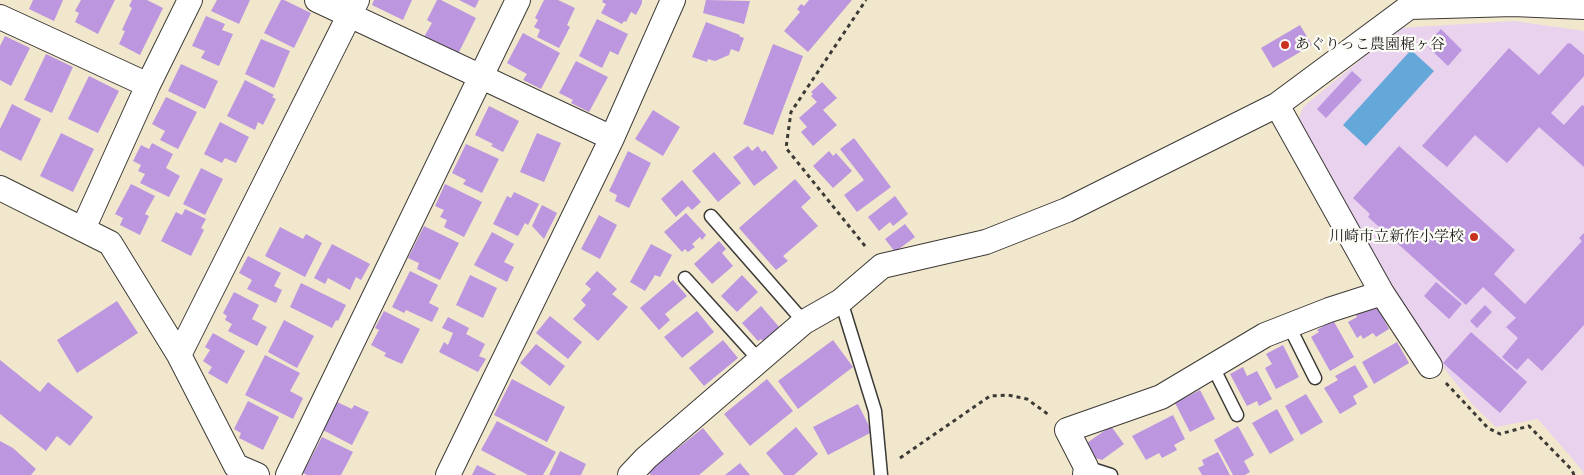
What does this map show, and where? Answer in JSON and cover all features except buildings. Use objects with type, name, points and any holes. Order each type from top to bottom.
[{"type":"street","points":[[82,229],[148,85],[190,0]]},
{"type":"street","points":[[317,0],[353,7],[480,76],[612,138]]},
{"type":"street","points":[[288,475],[518,0]]},
{"type":"street","points":[[448,475],[612,138],[673,0]]},
{"type":"street","points":[[630,475],[646,458],[804,322],[841,301],[882,266],[986,242],[1067,210],[1277,106],[1411,4],[1513,4],[1584,7]]},
{"type":"street","points":[[179,355],[353,7]]},
{"type":"street","points":[[0,16],[148,85]]},
{"type":"street","points":[[1277,106],[1382,293],[1430,366]]},
{"type":"street","points":[[0,188],[110,243],[179,355],[236,466],[257,475]]},
{"type":"street","points":[[1086,471],[1067,430],[1161,397],[1265,335],[1329,310],[1382,293]]},
{"type":"lane","points":[[711,216],[804,322]]},
{"type":"lane","points":[[685,278],[760,361]]},
{"type":"lane","points":[[841,301],[875,411],[881,473]]},
{"type":"lane","points":[[1289,326],[1315,378]]},
{"type":"lane","points":[[1213,367],[1237,415]]},
{"type":"lane","points":[[1086,471],[1111,475]]},
{"type":"path","points":[[866,0],[791,112],[786,148],[882,266]]},
{"type":"path","points":[[1430,366],[1488,428],[1500,434],[1529,426],[1572,470],[1574,475]]},
{"type":"path","points":[[881,473],[990,396],[1008,395],[1027,399],[1067,430]]},
{"type":"shaded area","name":"川崎市立新作小学校","points":[[1514,21],[1584,31],[1584,475],[1582,470],[1538,419],[1496,427],[1473,405],[1440,363],[1429,355],[1299,119],[1303,107],[1399,28]]},
{"type":"water","points":[[1411,50],[1434,71],[1366,146],[1343,125]]},
{"type":"place","name":"あぐりっこ農園梶ヶ谷","points":[[1285,45]]},
{"type":"place","name":"川崎市立新作小学校","points":[[1474,237]]}]
